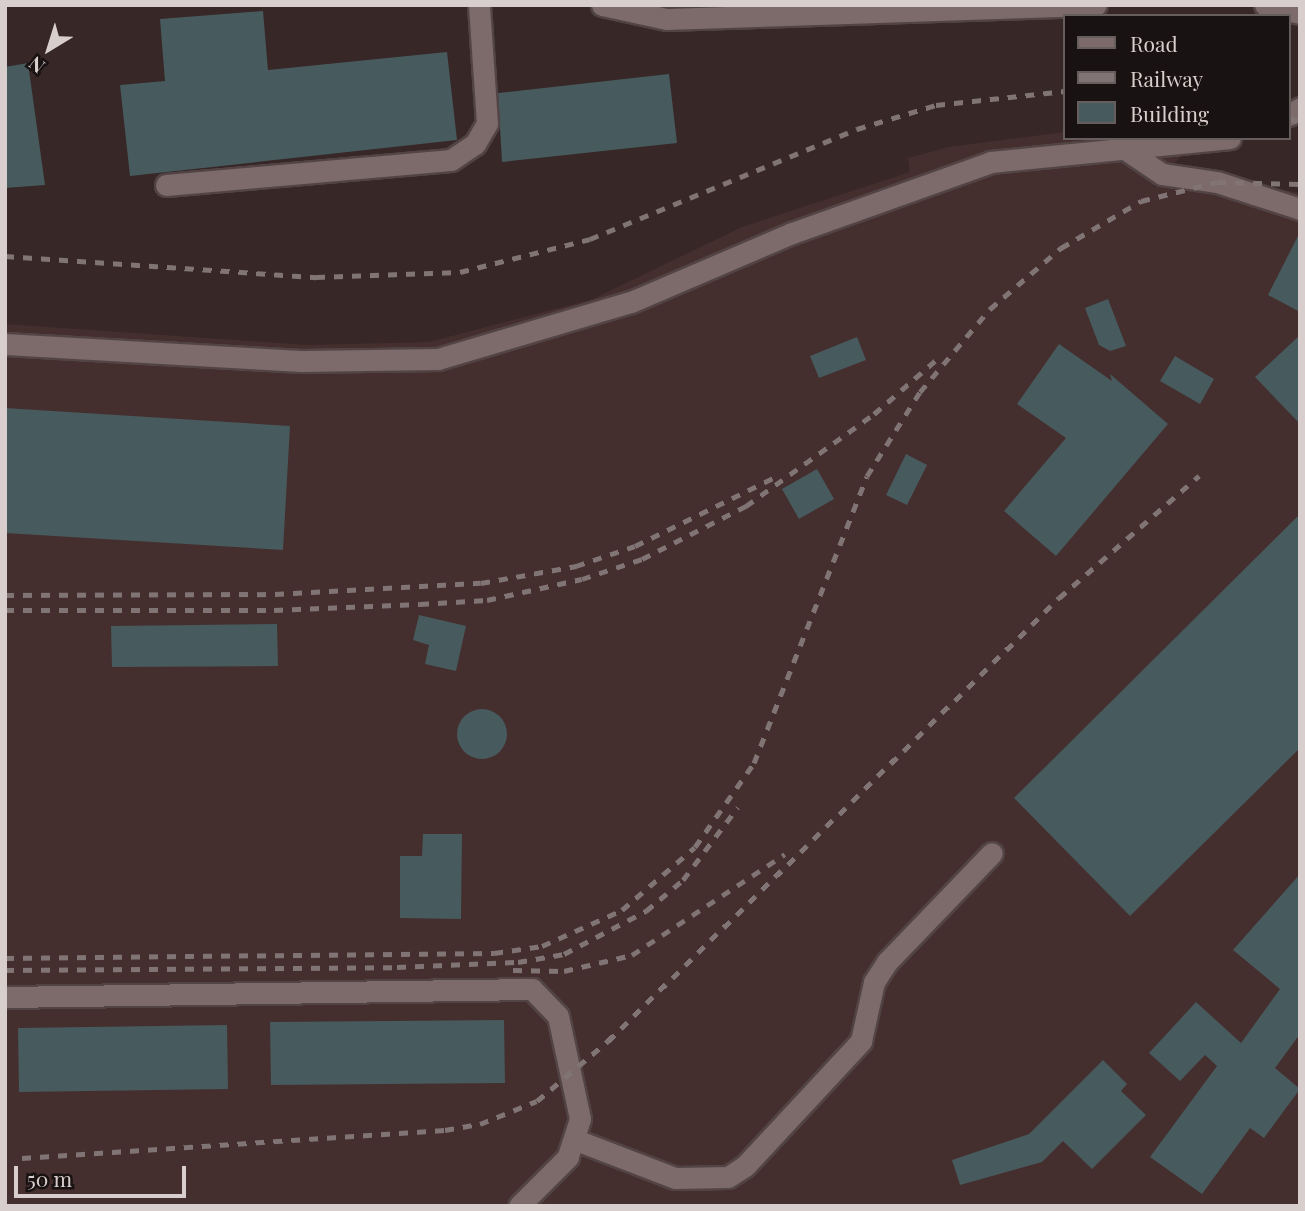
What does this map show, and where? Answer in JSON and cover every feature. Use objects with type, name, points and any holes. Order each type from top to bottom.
[{"type":"street","points":[[166,185],[451,160],[475,144],[487,123],[479,5]]},
{"type":"street","points":[[602,5],[667,19],[1096,5]]},
{"type":"street","points":[[1265,5],[1291,9]]},
{"type":"street","points":[[5,344],[301,360],[438,359],[631,302],[792,233],[991,162],[1128,152],[1215,140]]},
{"type":"street","points":[[1128,152],[1162,174],[1217,182],[1300,209]]},
{"type":"street","points":[[576,1140],[675,1178],[728,1177],[745,1166],[861,1041],[874,982],[887,962],[992,853]]},
{"type":"street","points":[[5,998],[532,989],[558,1016],[577,1091],[576,1140],[557,1170],[519,1206]]},
{"type":"shaded area","points":[[1064,132],[1064,140],[1195,140],[1153,187],[1242,182],[1300,193],[1300,1206],[5,1206],[5,324],[306,345],[429,342],[593,299],[742,227],[910,172],[908,158],[949,147]]},
{"type":"building","points":[[263,11],[268,70],[447,52],[457,140],[130,176],[120,85],[165,81],[160,19]]},
{"type":"building","points":[[28,63],[45,185],[5,188],[5,67]]},
{"type":"building","points":[[669,74],[677,143],[502,162],[498,93]]},
{"type":"building","points":[[1300,232],[1300,312],[1268,295]]},
{"type":"building","points":[[1108,299],[1126,346],[1110,351],[1099,345],[1085,308]]},
{"type":"building","points":[[1300,335],[1300,424],[1255,377]]},
{"type":"building","points":[[857,337],[866,360],[819,378],[810,356]]},
{"type":"building","points":[[1059,344],[1112,381],[1110,374],[1168,424],[1056,556],[1004,511],[1066,438],[1017,404]]},
{"type":"building","points":[[1175,356],[1214,379],[1200,404],[1160,381]]},
{"type":"building","points":[[5,408],[290,426],[283,550],[5,533]]},
{"type":"building","points":[[906,454],[927,465],[907,505],[886,495]]},
{"type":"building","points":[[817,469],[834,499],[799,519],[782,489]]},
{"type":"building","points":[[1300,514],[1300,748],[1130,916],[1014,798]]},
{"type":"building","points":[[419,615],[466,626],[456,671],[425,664],[429,645],[413,640]]},
{"type":"building","points":[[277,624],[278,666],[112,667],[111,626]]},
{"type":"building","points":[[482,709],[500,716],[507,734],[500,752],[482,759],[464,752],[457,734],[464,716]]},
{"type":"building","points":[[423,834],[462,834],[461,919],[400,918],[400,856],[422,856]]},
{"type":"building","points":[[1300,874],[1300,1034],[1275,1068],[1300,1089],[1264,1138],[1250,1128],[1202,1194],[1150,1157],[1217,1066],[1205,1055],[1180,1081],[1149,1053],[1196,1002],[1241,1043],[1280,989],[1233,950]]},
{"type":"building","points":[[504,1020],[505,1083],[271,1085],[270,1022]]},
{"type":"building","points":[[227,1025],[228,1089],[19,1092],[18,1028]]},
{"type":"building","points":[[1103,1060],[1127,1084],[1121,1091],[1146,1115],[1092,1169],[1063,1141],[1042,1162],[960,1185],[952,1160],[1029,1134]]},
{"type":"railway","points":[[5,256],[316,277],[460,272],[590,239],[857,129],[936,105],[1064,91]]},
{"type":"railway","points":[[1291,119],[1300,122]]},
{"type":"railway","points":[[5,958],[494,953],[542,946],[622,910],[695,847],[754,763],[867,476],[920,392],[990,309],[1061,248],[1141,201],[1217,182],[1300,184]]},
{"type":"railway","points":[[5,610],[274,610],[420,604],[487,600],[582,579],[642,559],[746,506],[874,414],[937,359]]},
{"type":"railway","points":[[22,1158],[445,1130],[480,1124],[537,1101],[608,1041],[1059,598],[1199,476]]},
{"type":"railway","points":[[5,595],[275,594],[481,583],[576,566],[635,546],[775,477]]},
{"type":"railway","points":[[5,970],[397,967],[518,962],[564,954],[646,911],[683,880],[738,807]]},
{"type":"railway","points":[[513,970],[564,971],[632,955],[785,854]]}]
